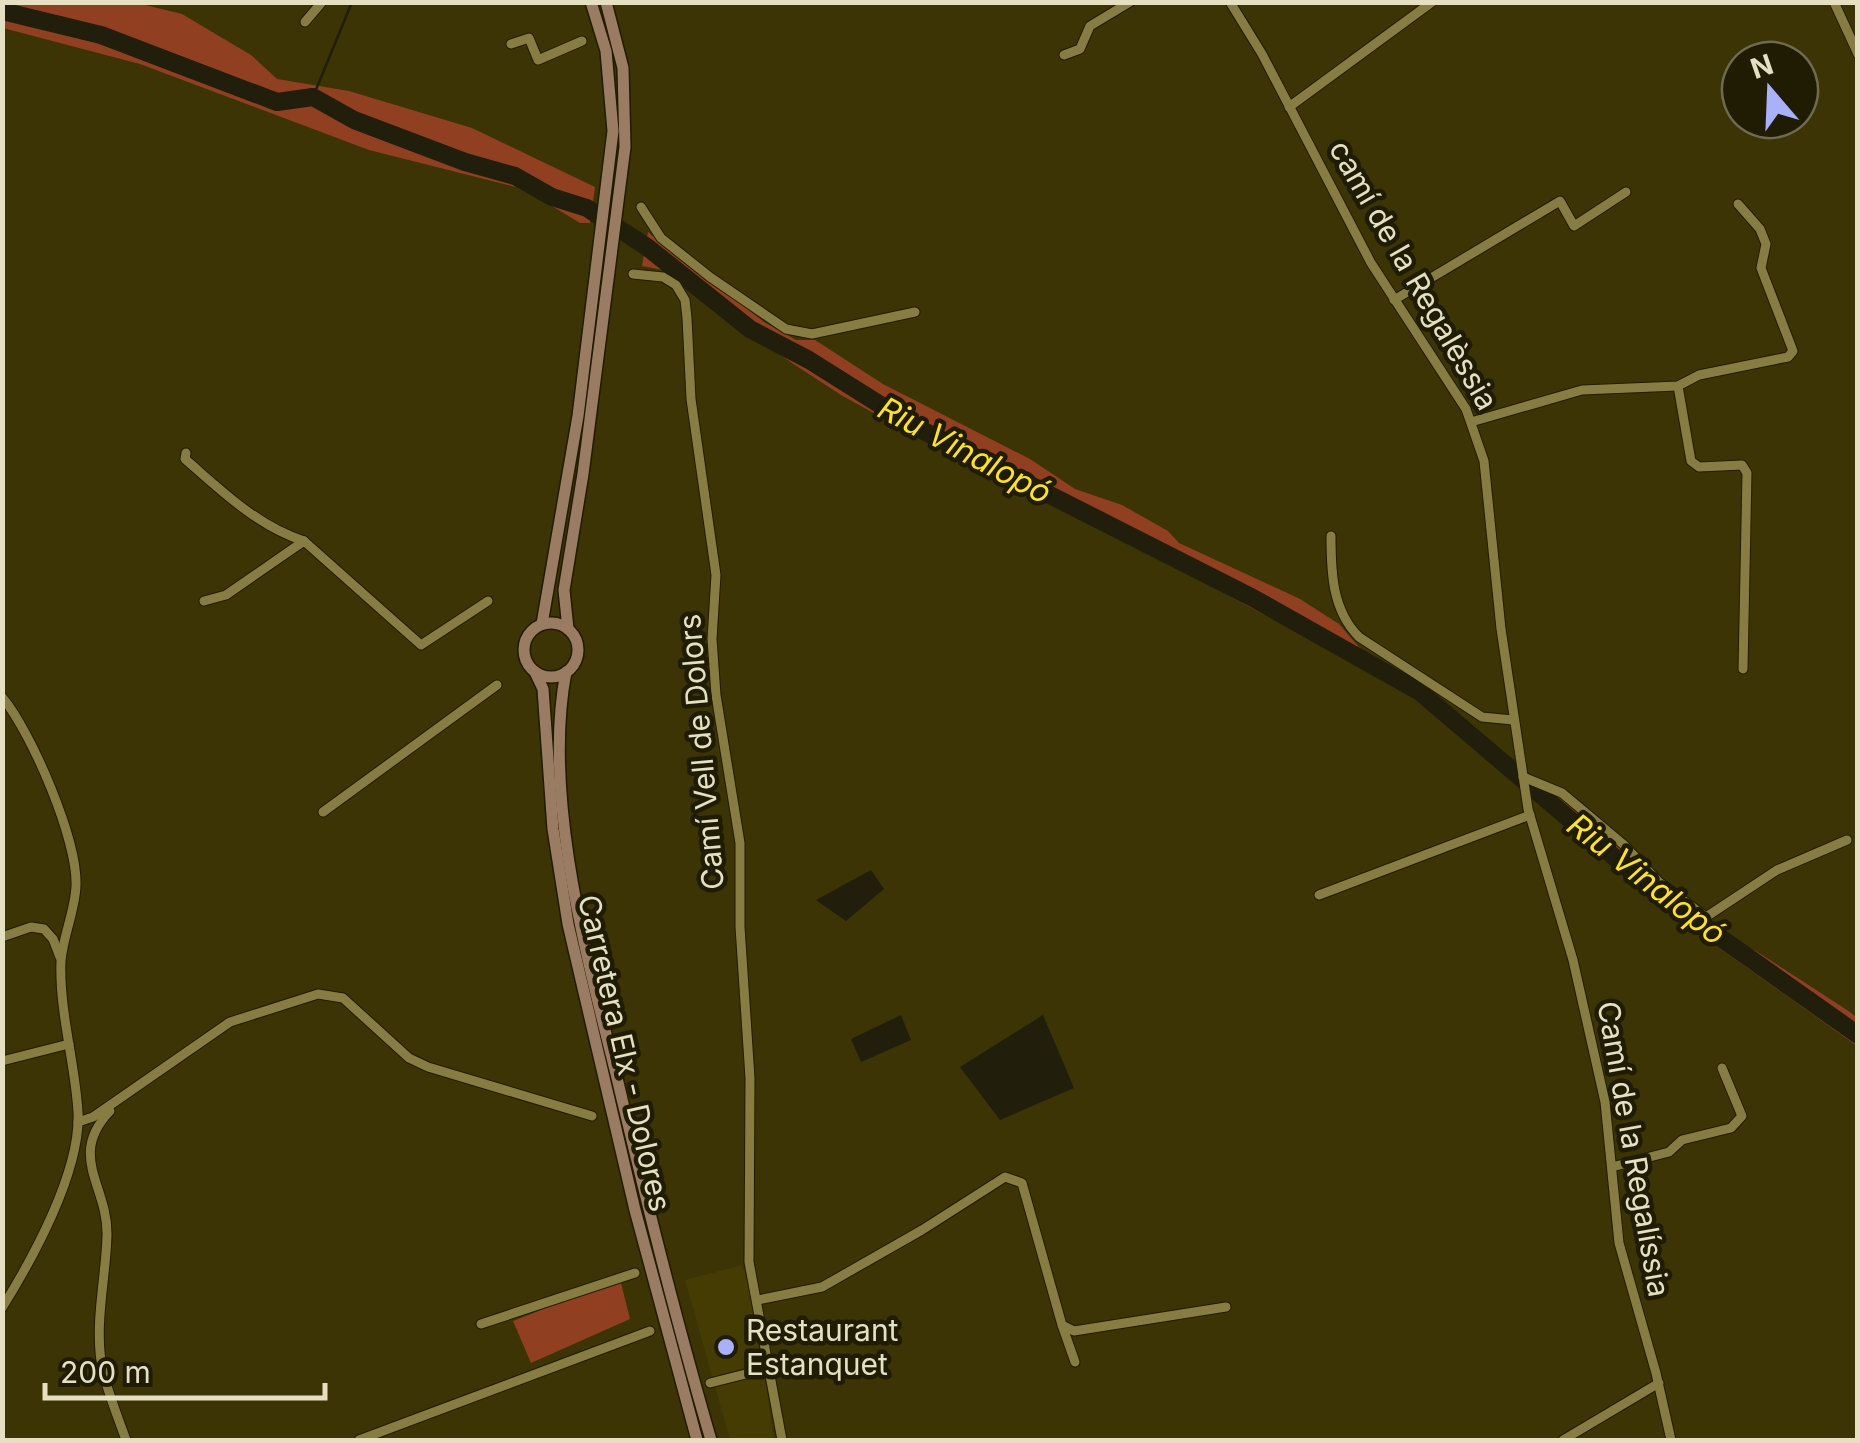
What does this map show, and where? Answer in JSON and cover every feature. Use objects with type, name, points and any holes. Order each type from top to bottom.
[{"type":"main road","points":[[591,2],[606,52],[613,100],[608,180],[578,416],[542,624],[529,636],[524,649],[535,672],[555,676],[566,672],[578,652],[568,628],[564,590],[623,180],[626,92],[606,2]]},
{"type":"main road","points":[[542,624],[568,628]]},
{"type":"main road","name":"Carretera Elx - Dolores","points":[[535,672],[543,689],[553,829],[568,924],[635,1210],[697,1440]]},
{"type":"main road","name":"Carretera Elx - Dolores","points":[[566,672],[560,704],[562,780],[581,924],[648,1204],[711,1440]]},
{"type":"street","points":[[305,22],[322,2]]},
{"type":"street","points":[[1064,56],[1080,49],[1090,26],[1130,2]]},
{"type":"street","name":"camí de la Regalèssia","points":[[1230,2],[1394,300],[1472,422],[1486,478],[1501,629],[1522,774]]},
{"type":"street","points":[[1290,106],[1432,2]]},
{"type":"street","points":[[1834,2],[1858,54]]},
{"type":"street","points":[[511,44],[529,38],[538,60],[582,41]]},
{"type":"street","points":[[1394,300],[1560,202],[1574,226],[1626,192]]},
{"type":"street","points":[[1472,422],[1582,390],[1678,386],[1699,375],[1788,358],[1793,351],[1761,268],[1766,244],[1760,229],[1738,204]]},
{"type":"street","points":[[640,207],[661,238],[786,329],[812,334],[915,312]]},
{"type":"street","name":"Camí Vell de Dolors","points":[[633,274],[663,276],[676,286],[684,300],[687,318],[691,399],[716,575],[712,639],[716,695],[740,843],[740,928],[750,1078],[749,1262],[782,1440]]},
{"type":"street","points":[[1678,386],[1691,461],[1698,467],[1742,464],[1747,473],[1743,669]]},
{"type":"street","points":[[186,453],[185,459],[241,507],[304,541],[421,645],[488,601]]},
{"type":"street","points":[[1330,536],[1331,569],[1343,621],[1358,637],[1482,717],[1514,720]]},
{"type":"street","points":[[204,601],[226,595],[304,541]]},
{"type":"street","points":[[324,812],[496,685]]},
{"type":"street","points":[[2,697],[7,712],[35,752],[73,852],[76,887],[61,960]]},
{"type":"street","points":[[1522,774],[1562,792],[1659,882],[1706,917],[1777,870],[1846,840]]},
{"type":"street","name":"Camí de la Regalíssia","points":[[1522,774],[1529,812],[1573,960],[1605,1102],[1619,1243],[1671,1440]]},
{"type":"street","points":[[1319,895],[1529,812]]},
{"type":"street","points":[[2,937],[31,927],[44,928],[54,940],[61,960],[78,1122],[72,1158],[55,1205],[2,1308]]},
{"type":"street","points":[[78,1122],[93,1117],[230,1022],[318,994],[343,998],[409,1058],[428,1067],[592,1116]]},
{"type":"street","points":[[2,1061],[69,1044]]},
{"type":"street","points":[[1612,1168],[1669,1152],[1682,1140],[1730,1128],[1742,1116],[1722,1068]]},
{"type":"street","points":[[126,1094],[90,1138],[90,1160],[107,1230],[100,1298],[102,1365],[126,1440]]},
{"type":"street","points":[[758,1300],[822,1287],[1005,1177],[1022,1182],[1075,1362]]},
{"type":"street","points":[[481,1324],[634,1273]]},
{"type":"street","points":[[1062,1325],[1074,1331],[1226,1306]]},
{"type":"street","points":[[359,1440],[650,1332]]},
{"type":"street","points":[[710,1383],[769,1368]]},
{"type":"street","points":[[1563,1440],[1658,1384]]},
{"type":"shaded area","points":[[3,2],[137,3],[182,14],[251,55],[277,79],[349,91],[472,128],[595,187],[590,223],[580,223],[524,189],[369,150],[140,64],[3,28]]},
{"type":"shaded area","points":[[648,232],[764,322],[796,340],[815,340],[883,384],[1030,459],[1075,489],[1122,505],[1168,531],[1179,543],[1300,599],[1339,624],[1365,654],[1428,691],[1504,752],[1509,759],[1511,779],[1419,701],[1381,677],[841,395],[664,270],[642,266]]},
{"type":"shaded area","points":[[1535,787],[1563,798],[1704,922],[1850,1012],[1857,1018],[1857,1046],[1683,922],[1541,805]]},
{"type":"shaded area","points":[[871,870],[884,889],[846,921],[816,900]]},
{"type":"shaded area","points":[[901,1015],[911,1040],[861,1062],[851,1039]]},
{"type":"shaded area","points":[[1043,1015],[1074,1088],[1000,1120],[960,1067]]},
{"type":"shaded area","points":[[742,1265],[754,1303],[774,1440],[730,1440],[685,1280]]},
{"type":"shaded area","points":[[620,1279],[630,1319],[531,1363],[513,1321]]},
{"type":"waterway","points":[[313,97],[352,2]]},
{"type":"waterway","name":"Riu Vinalopó","points":[[2,11],[101,35],[277,102],[313,97],[354,120],[465,162],[515,176],[552,197],[587,208],[647,247],[750,329],[809,360],[914,426],[1253,598],[1420,692],[1653,890],[1858,1035]]},
{"type":"place","name":"Restaurant Estanquet","points":[[726,1347]]}]
